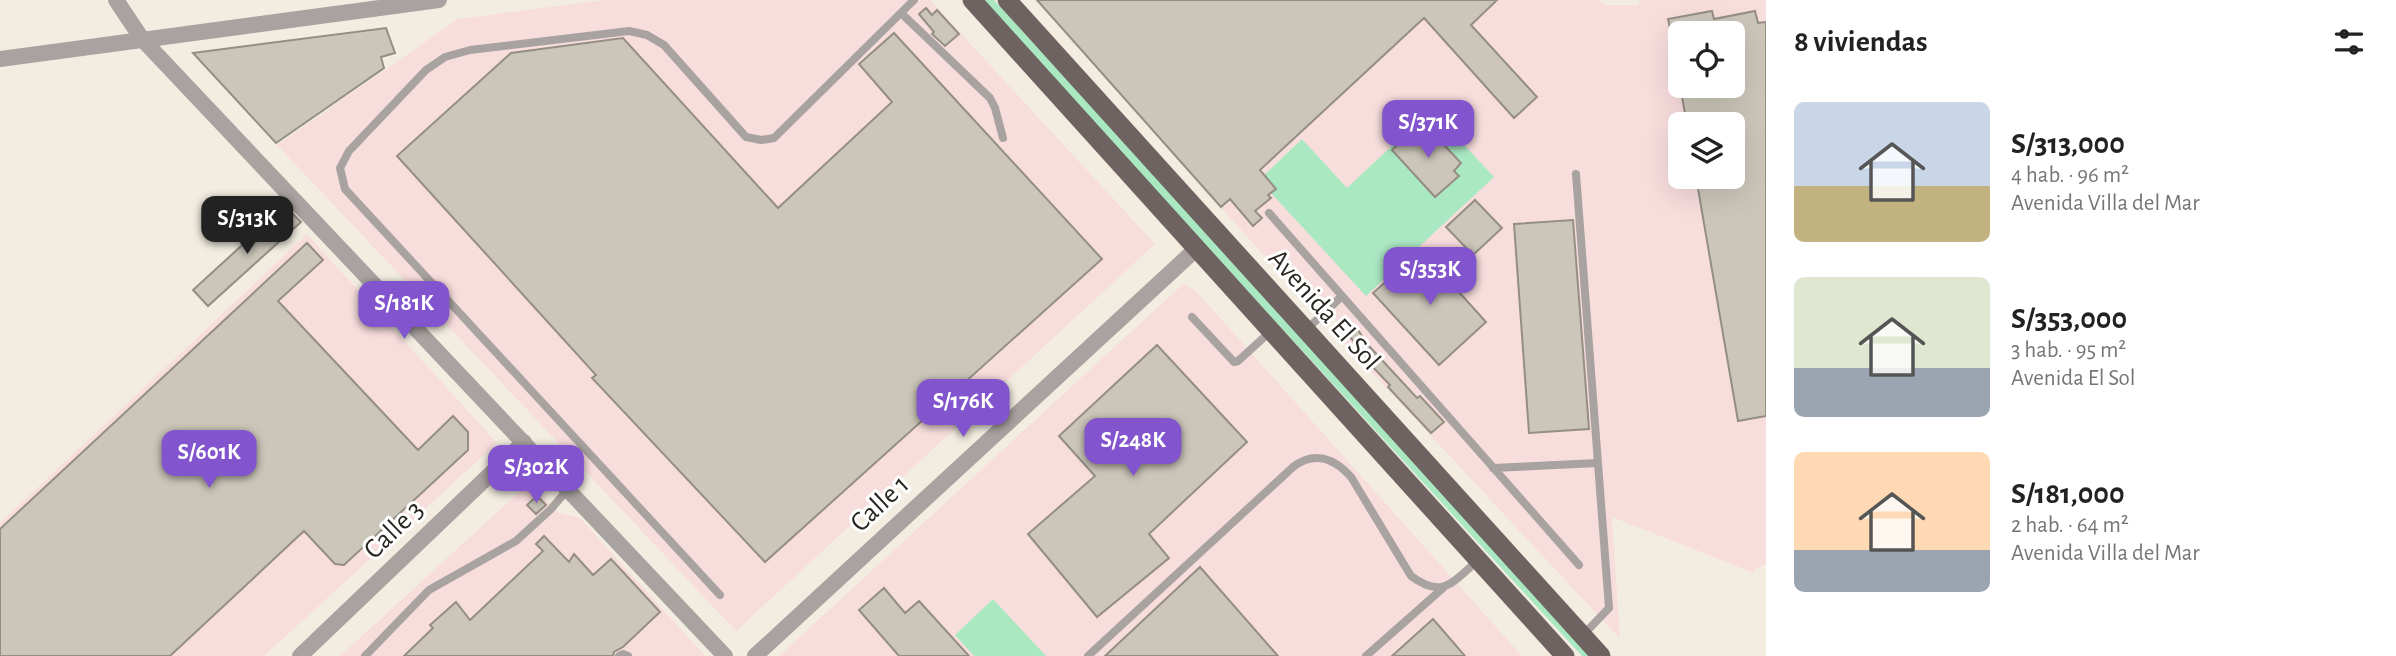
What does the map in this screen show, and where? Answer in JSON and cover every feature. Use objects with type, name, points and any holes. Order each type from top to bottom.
[{"type":"main road","name":"Avenida El Sol","points":[[972,0],[1565,656]]},
{"type":"main road","name":"Avenida El Sol","points":[[1007,0],[1601,656]]},
{"type":"street","points":[[0,58],[439,0]]},
{"type":"street","points":[[117,1],[142,39],[724,656]]},
{"type":"street","name":"Calle 1","points":[[755,656],[1196,249]]},
{"type":"street","name":"Calle 3","points":[[300,656],[524,442]]},
{"type":"lane","points":[[720,595],[345,189],[340,168],[349,151],[426,70],[445,57],[470,50],[629,31],[647,35],[664,45],[746,137],[761,140],[774,138],[914,0]]},
{"type":"lane","points":[[901,13],[990,99],[995,107],[1003,138]]},
{"type":"lane","points":[[1576,174],[1609,608],[1583,635]]},
{"type":"lane","points":[[1269,213],[1579,565]]},
{"type":"lane","points":[[1305,331],[1342,296]]},
{"type":"lane","points":[[1192,317],[1234,362],[1270,332]]},
{"type":"lane","points":[[1088,656],[1293,467],[1300,461],[1315,457],[1326,458],[1340,465],[1351,477],[1411,576],[1425,586],[1435,589],[1445,586]]},
{"type":"lane","points":[[1493,468],[1598,463]]},
{"type":"lane","points":[[365,656],[429,590],[516,541],[551,509],[568,489]]},
{"type":"lane","points":[[1366,656],[1479,559]]},
{"type":"lane","points":[[620,656],[628,656]]},
{"type":"shaded area","points":[[605,0],[930,0],[1155,244],[736,631],[277,145],[458,19]]},
{"type":"shaded area","points":[[1035,0],[1600,0],[1605,5],[1639,5],[1639,0],[1766,0],[1766,564],[1755,569],[1754,573],[1612,517],[1620,639],[1339,337],[1336,319],[1322,302],[1305,301]]},
{"type":"shaded area","points":[[307,234],[497,443],[264,656],[0,656],[0,523]]},
{"type":"shaded area","points":[[1183,284],[1194,289],[1522,656],[779,656]]},
{"type":"shaded area","points":[[529,483],[558,512],[580,518],[705,656],[340,656]]},
{"type":"green space","points":[[981,0],[994,0],[1596,656],[1582,656]]},
{"type":"green space","points":[[1431,109],[1494,177],[1366,296],[1259,180],[1302,139],[1347,188]]},
{"type":"green space","points":[[993,599],[1046,656],[974,656],[955,635]]},
{"type":"building","points":[[1037,0],[1497,0],[1471,25],[1537,97],[1514,118],[1424,18],[1260,170],[1276,189],[1268,195],[1271,198],[1255,211],[1262,218],[1253,226],[1230,199],[1221,207]]},
{"type":"building","points":[[926,8],[932,15],[937,10],[959,34],[945,46],[932,34],[934,32],[919,14]]},
{"type":"building","points":[[1712,11],[1714,19],[1755,11],[1758,23],[1766,22],[1766,416],[1738,421],[1698,189],[1745,189],[1745,112],[1685,112],[1682,98],[1745,98],[1745,21],[1668,19]]},
{"type":"building","points":[[386,28],[395,53],[381,57],[384,68],[276,143],[193,53]]},
{"type":"building","points":[[894,33],[1102,259],[765,562],[592,378],[596,375],[397,156],[511,53],[623,38],[778,208],[892,102],[859,64]]},
{"type":"building","points":[[1417,127],[1424,136],[1430,130],[1461,163],[1454,171],[1459,176],[1435,197],[1392,150]]},
{"type":"building","points":[[1475,200],[1502,228],[1473,255],[1446,227]]},
{"type":"building","points":[[285,206],[301,222],[208,306],[193,290]]},
{"type":"building","points":[[1573,220],[1589,429],[1529,433],[1514,224]]},
{"type":"building","points":[[307,243],[323,260],[278,301],[418,450],[453,416],[468,432],[468,450],[344,565],[335,564],[304,531],[170,656],[0,656],[0,529]]},
{"type":"building","points":[[1421,250],[1486,322],[1439,365],[1373,293]]},
{"type":"building","points":[[1358,330],[1369,346],[1417,398],[1420,396],[1444,422],[1431,433],[1367,361],[1369,360],[1350,337]]},
{"type":"building","points":[[1157,345],[1247,442],[1149,534],[1169,558],[1097,617],[1028,534],[1095,476],[1059,436]]},
{"type":"building","points":[[537,496],[546,505],[536,514],[527,505]]},
{"type":"building","points":[[544,536],[569,562],[574,554],[593,575],[611,559],[660,612],[623,647],[614,652],[613,656],[404,656],[433,628],[430,625],[456,602],[470,620],[543,551],[536,544]]},
{"type":"building","points":[[1200,567],[1278,656],[1105,656]]},
{"type":"building","points":[[884,588],[905,613],[919,601],[969,656],[899,656],[859,610]]},
{"type":"building","points":[[1433,619],[1465,656],[1392,656]]}]
